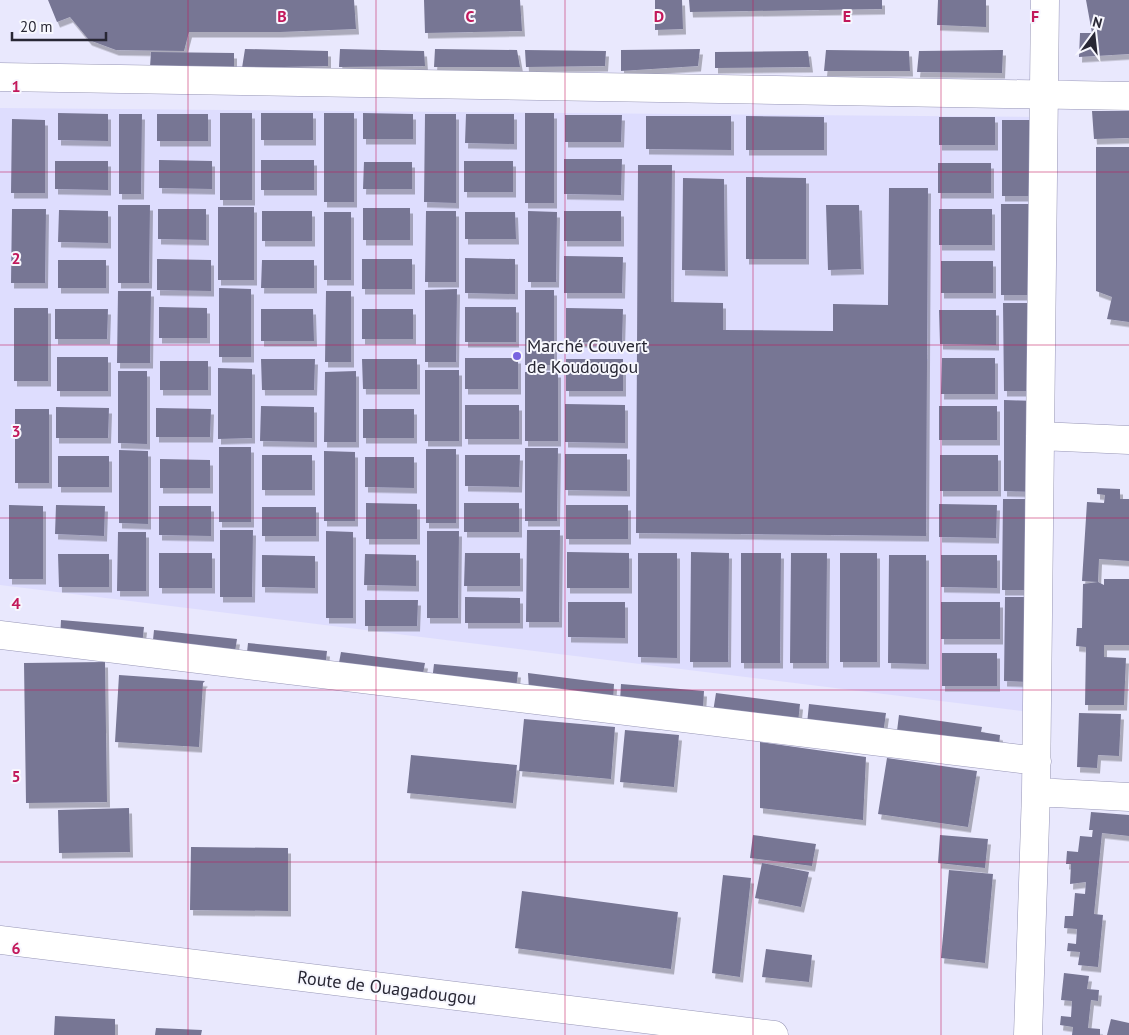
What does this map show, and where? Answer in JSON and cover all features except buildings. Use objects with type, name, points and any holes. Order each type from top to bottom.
[{"type":"street","points":[[1028,1035],[1037,761],[1044,0]]},
{"type":"street","points":[[0,77],[1129,96]]},
{"type":"street","points":[[1040,436],[1129,440]]},
{"type":"street","points":[[0,635],[1037,761]]},
{"type":"street","points":[[1036,792],[1129,797]]},
{"type":"street","name":"Route de Ouagadougou","points":[[0,940],[774,1035]]},
{"type":"shaded area","name":"Marché Couvert de Koudougou","points":[[0,108],[1035,117],[1030,712],[0,585]]},
{"type":"place","name":"Marché Couvert de Koudougou","points":[[517,356]]}]
